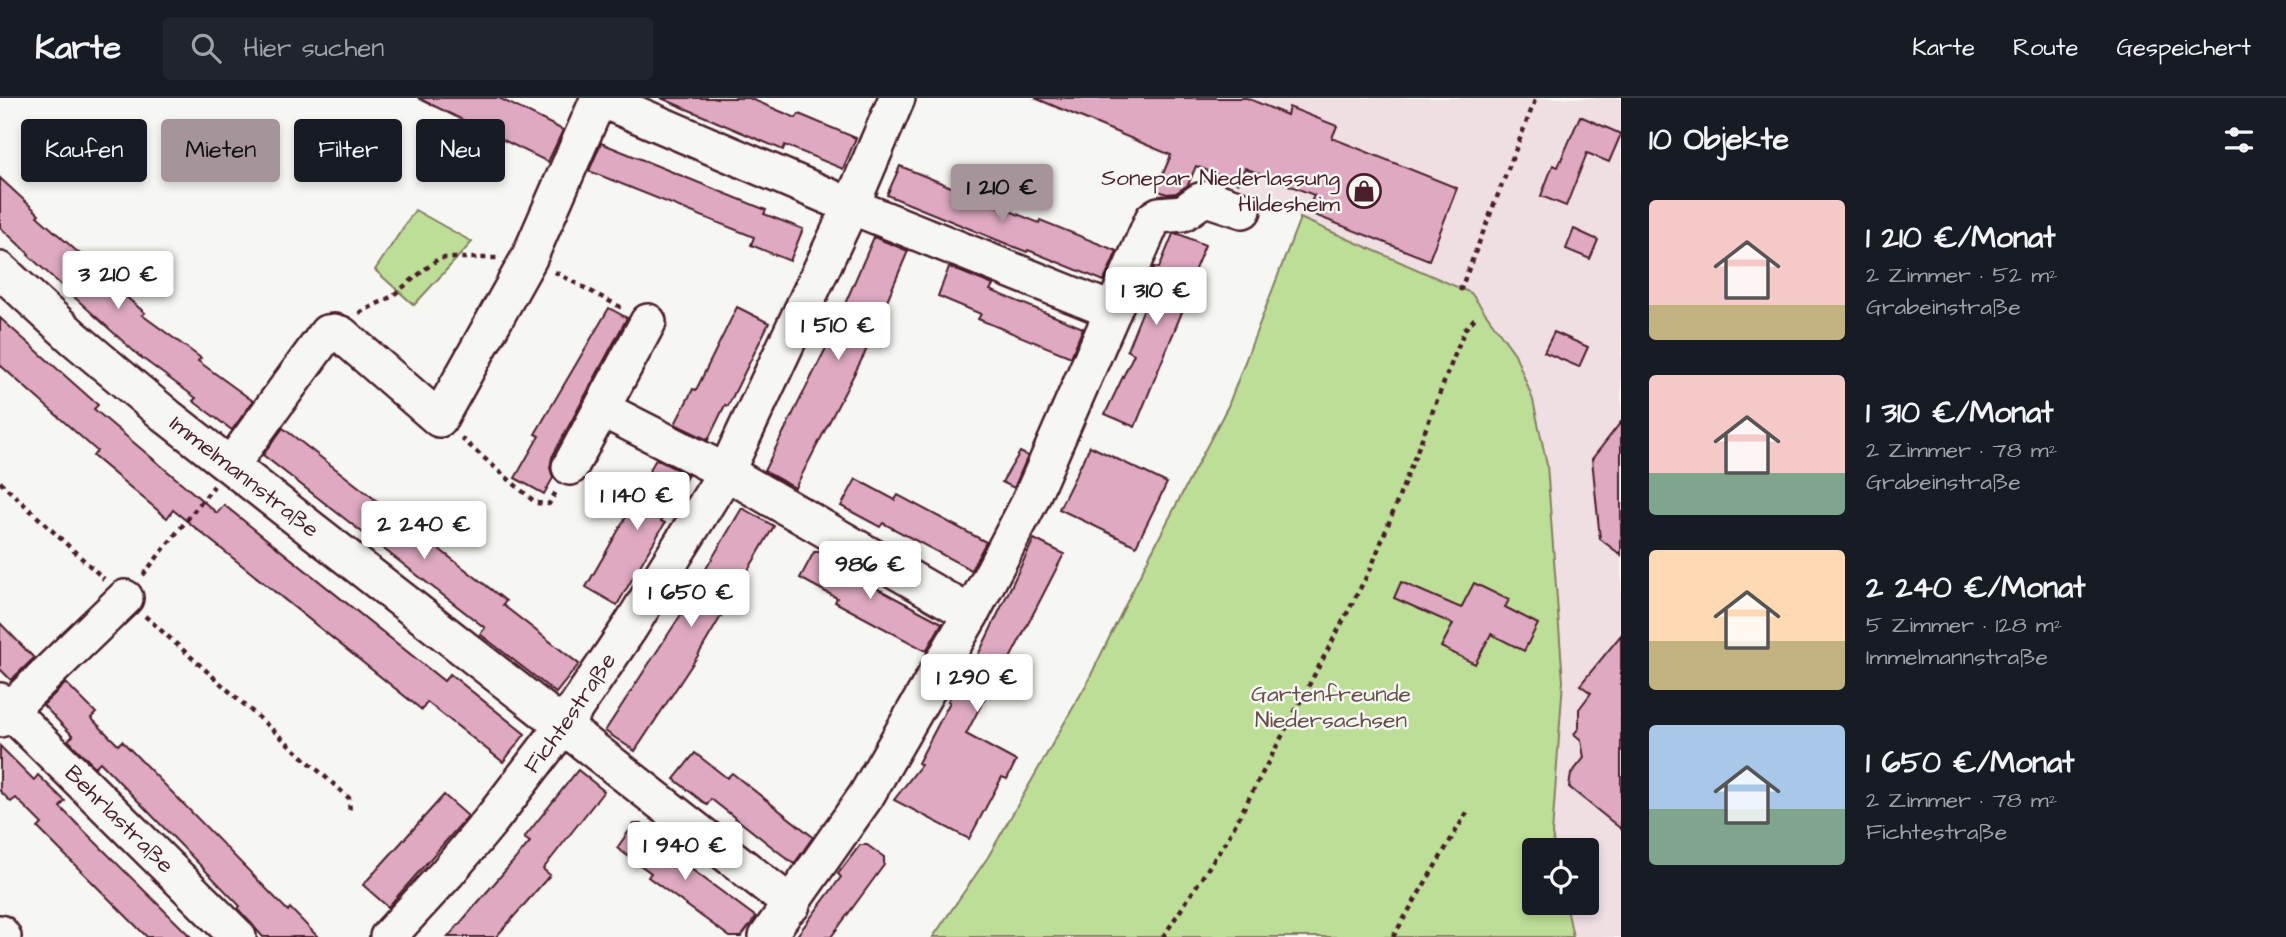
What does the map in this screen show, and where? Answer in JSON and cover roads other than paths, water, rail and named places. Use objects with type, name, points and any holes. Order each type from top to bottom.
[{"type":"street","points":[[231,465],[327,334],[334,332],[341,334],[439,419],[529,258],[599,98],[851,206],[1113,311]]},
{"type":"street","name":"Fichtestraße","points":[[407,931],[563,726],[631,627],[726,472],[851,206],[897,98]]},
{"type":"street","points":[[768,937],[866,796],[971,614],[1029,503],[1153,219],[1159,215],[1183,213],[1200,201],[1209,200],[1243,210]]},
{"type":"street","name":"Immelmannstraße","points":[[0,270],[119,376],[792,905]]},
{"type":"street","points":[[570,467],[648,322]]},
{"type":"street","points":[[602,409],[726,472],[971,614]]},
{"type":"street","points":[[3,710],[125,598]]},
{"type":"street","name":"Behrlastraße","points":[[3,710],[237,937]]},
{"type":"place","name":"Sonepar Niederlassung Hildesheim","points":[[1364,191]]},
{"type":"park label","name":"Gartenfreunde Niedersachsen","points":[[1331,707]]}]
